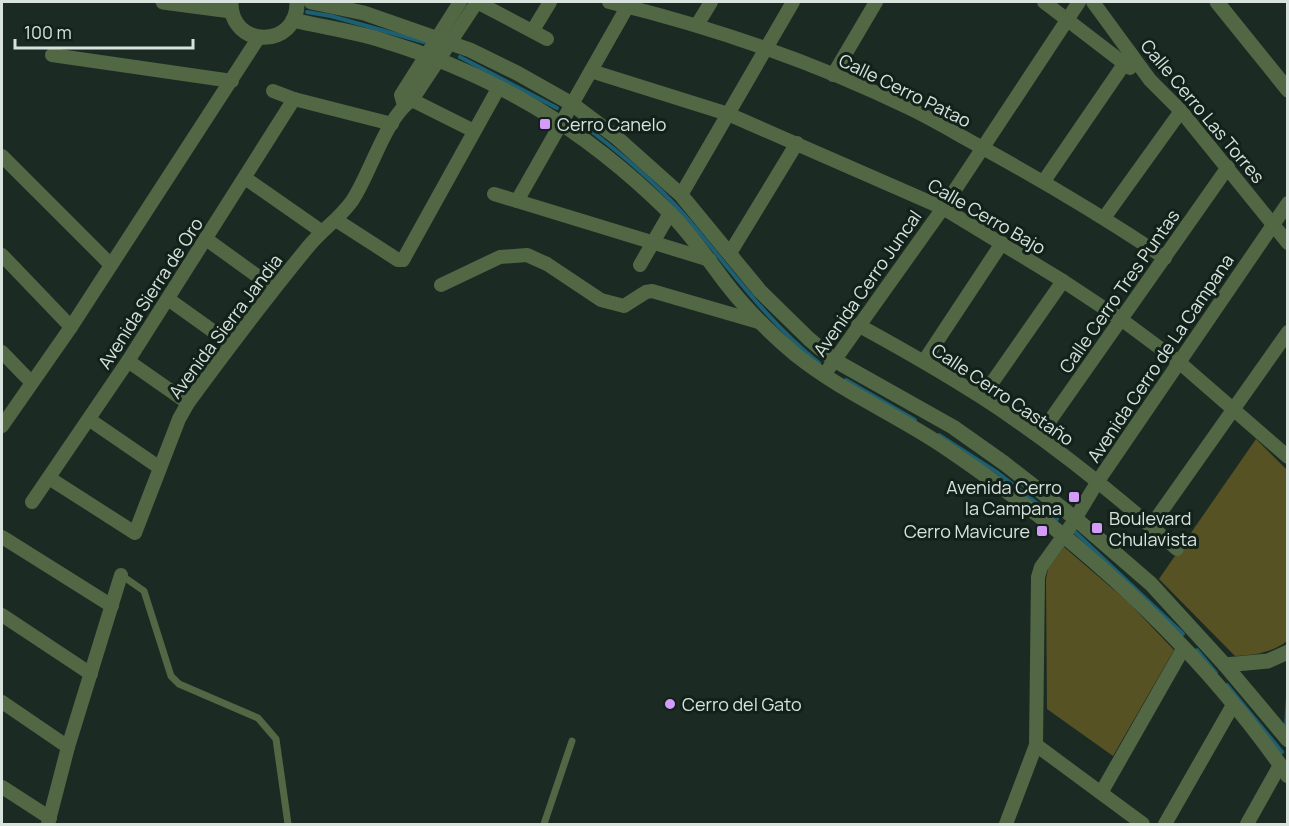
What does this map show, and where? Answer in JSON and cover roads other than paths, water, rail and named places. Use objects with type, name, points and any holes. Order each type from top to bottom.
[{"type":"street","points":[[163,2],[231,6],[235,20],[241,28],[259,37],[279,34],[287,28],[296,13],[297,2]]},
{"type":"street","points":[[311,2],[364,14],[445,40],[517,73],[572,104],[615,136],[681,195],[760,291],[834,360],[953,427],[1004,463],[1076,519],[1151,584],[1225,665],[1287,740]]},
{"type":"street","points":[[445,40],[460,2]]},
{"type":"street","points":[[445,40],[477,2],[547,39]]},
{"type":"street","points":[[533,30],[550,2]]},
{"type":"street","name":"Calle Cerro Patao","points":[[609,2],[629,4],[766,48],[910,108],[1044,181],[1165,258]]},
{"type":"street","points":[[697,25],[711,2]]},
{"type":"street","points":[[681,195],[793,2]]},
{"type":"street","points":[[833,75],[876,2]]},
{"type":"street","name":"Calle Cerro Las Torres","points":[[1044,2],[1066,20],[1127,59],[1150,80],[1181,111],[1287,243]]},
{"type":"street","name":"Avenida Cerro Juncal","points":[[824,375],[943,207],[1079,2]]},
{"type":"street","name":"Calle Cerro Las Torres","points":[[1093,2],[1127,59]]},
{"type":"street","points":[[1217,2],[1287,90]]},
{"type":"street","points":[[517,201],[629,4]]},
{"type":"street","points":[[293,20],[377,39],[432,58],[499,87],[562,122],[604,153],[670,213],[710,260],[726,283],[762,323],[796,354],[824,375],[939,444],[990,479],[1064,536],[1136,599],[1233,705],[1285,767],[1247,825]]},
{"type":"street","points":[[2,426],[70,327],[259,37]]},
{"type":"street","name":"Avenida Sierra Jandia","points":[[49,478],[135,533],[179,419],[188,403],[274,288],[321,231],[336,220],[353,199],[392,124],[445,40]]},
{"type":"street","points":[[52,55],[232,81]]},
{"type":"street","points":[[1044,181],[1127,59]]},
{"type":"street","name":"Calle Cerro Bajo","points":[[591,71],[728,114],[943,207],[1063,280],[1122,320],[1180,363],[1287,457]]},
{"type":"street","points":[[336,220],[398,260],[403,260],[499,87]]},
{"type":"street","points":[[273,91],[294,99],[392,124]]},
{"type":"street","name":"Avenida Sierra de Oro","points":[[32,502],[128,362],[294,99]]},
{"type":"street","points":[[406,101],[474,131]]},
{"type":"street","points":[[1104,218],[1181,111]]},
{"type":"street","points":[[730,253],[797,143]]},
{"type":"street","points":[[2,156],[110,264]]},
{"type":"street","name":"Calle Cerro Tres Puntas","points":[[1039,436],[1228,167]]},
{"type":"street","points":[[245,178],[321,231]]},
{"type":"street","points":[[494,194],[710,260]]},
{"type":"street","name":"Avenida Cerro de La Campana","points":[[1008,820],[1036,745],[1038,577],[1041,567],[1076,519],[1098,482],[1287,202]]},
{"type":"street","points":[[640,265],[670,213]]},
{"type":"street","points":[[206,239],[274,288]]},
{"type":"street","points":[[924,361],[1002,243]]},
{"type":"street","points":[[2,255],[70,327]]},
{"type":"street","points":[[441,285],[500,257],[527,255],[547,264],[601,300],[624,306],[646,292],[652,291],[762,323]]},
{"type":"street","points":[[982,397],[1063,280]]},
{"type":"street","points":[[168,299],[231,344]]},
{"type":"street","name":"Calle Cerro Castaño","points":[[858,325],[924,361],[1039,436],[1177,549]]},
{"type":"street","points":[[1151,526],[1287,332]]},
{"type":"street","points":[[2,352],[32,382]]},
{"type":"street","points":[[128,362],[188,403]]},
{"type":"street","points":[[90,420],[160,468]]},
{"type":"street","points":[[3,543],[112,606]]},
{"type":"street","points":[[2,787],[49,821],[68,747],[120,575]]},
{"type":"street","points":[[2,615],[91,674]]},
{"type":"street","points":[[1101,793],[1183,649],[1198,635]]},
{"type":"street","points":[[1225,665],[1268,661],[1287,652]]},
{"type":"street","points":[[2,702],[68,747]]},
{"type":"street","points":[[1165,825],[1233,705]]},
{"type":"street","points":[[1036,745],[1143,825]]},
{"type":"street","points":[[1008,820],[1022,825]]},
{"type":"lane","points":[[120,575],[144,591],[171,676],[179,684],[258,718],[276,739],[288,825]]},
{"type":"lane","points":[[544,825],[572,741]]},
{"type":"waterway","points":[[307,12],[331,16],[424,42]]},
{"type":"waterway","points":[[460,57],[557,108]]},
{"type":"waterway","points":[[577,120],[662,191],[782,330],[819,363]]},
{"type":"waterway","points":[[846,380],[915,420]]},
{"type":"waterway","points":[[939,435],[998,473],[1057,519]]},
{"type":"waterway","points":[[1075,532],[1183,634]]},
{"type":"waterway","points":[[1197,650],[1216,673]]},
{"type":"waterway","points":[[1227,685],[1282,752]]},
{"type":"waterway","points":[[1286,726],[1288,697]]},
{"type":"place","name":"Cerro Canelo","points":[[545,124]]},
{"type":"place","name":"Avenida Cerro la Campana","points":[[1074,497]]},
{"type":"place","name":"Boulevard Chulavista","points":[[1097,528]]},
{"type":"place","name":"Cerro Mavicure","points":[[1042,531]]},
{"type":"place","name":"Cerro del Gato","points":[[670,704]]}]
